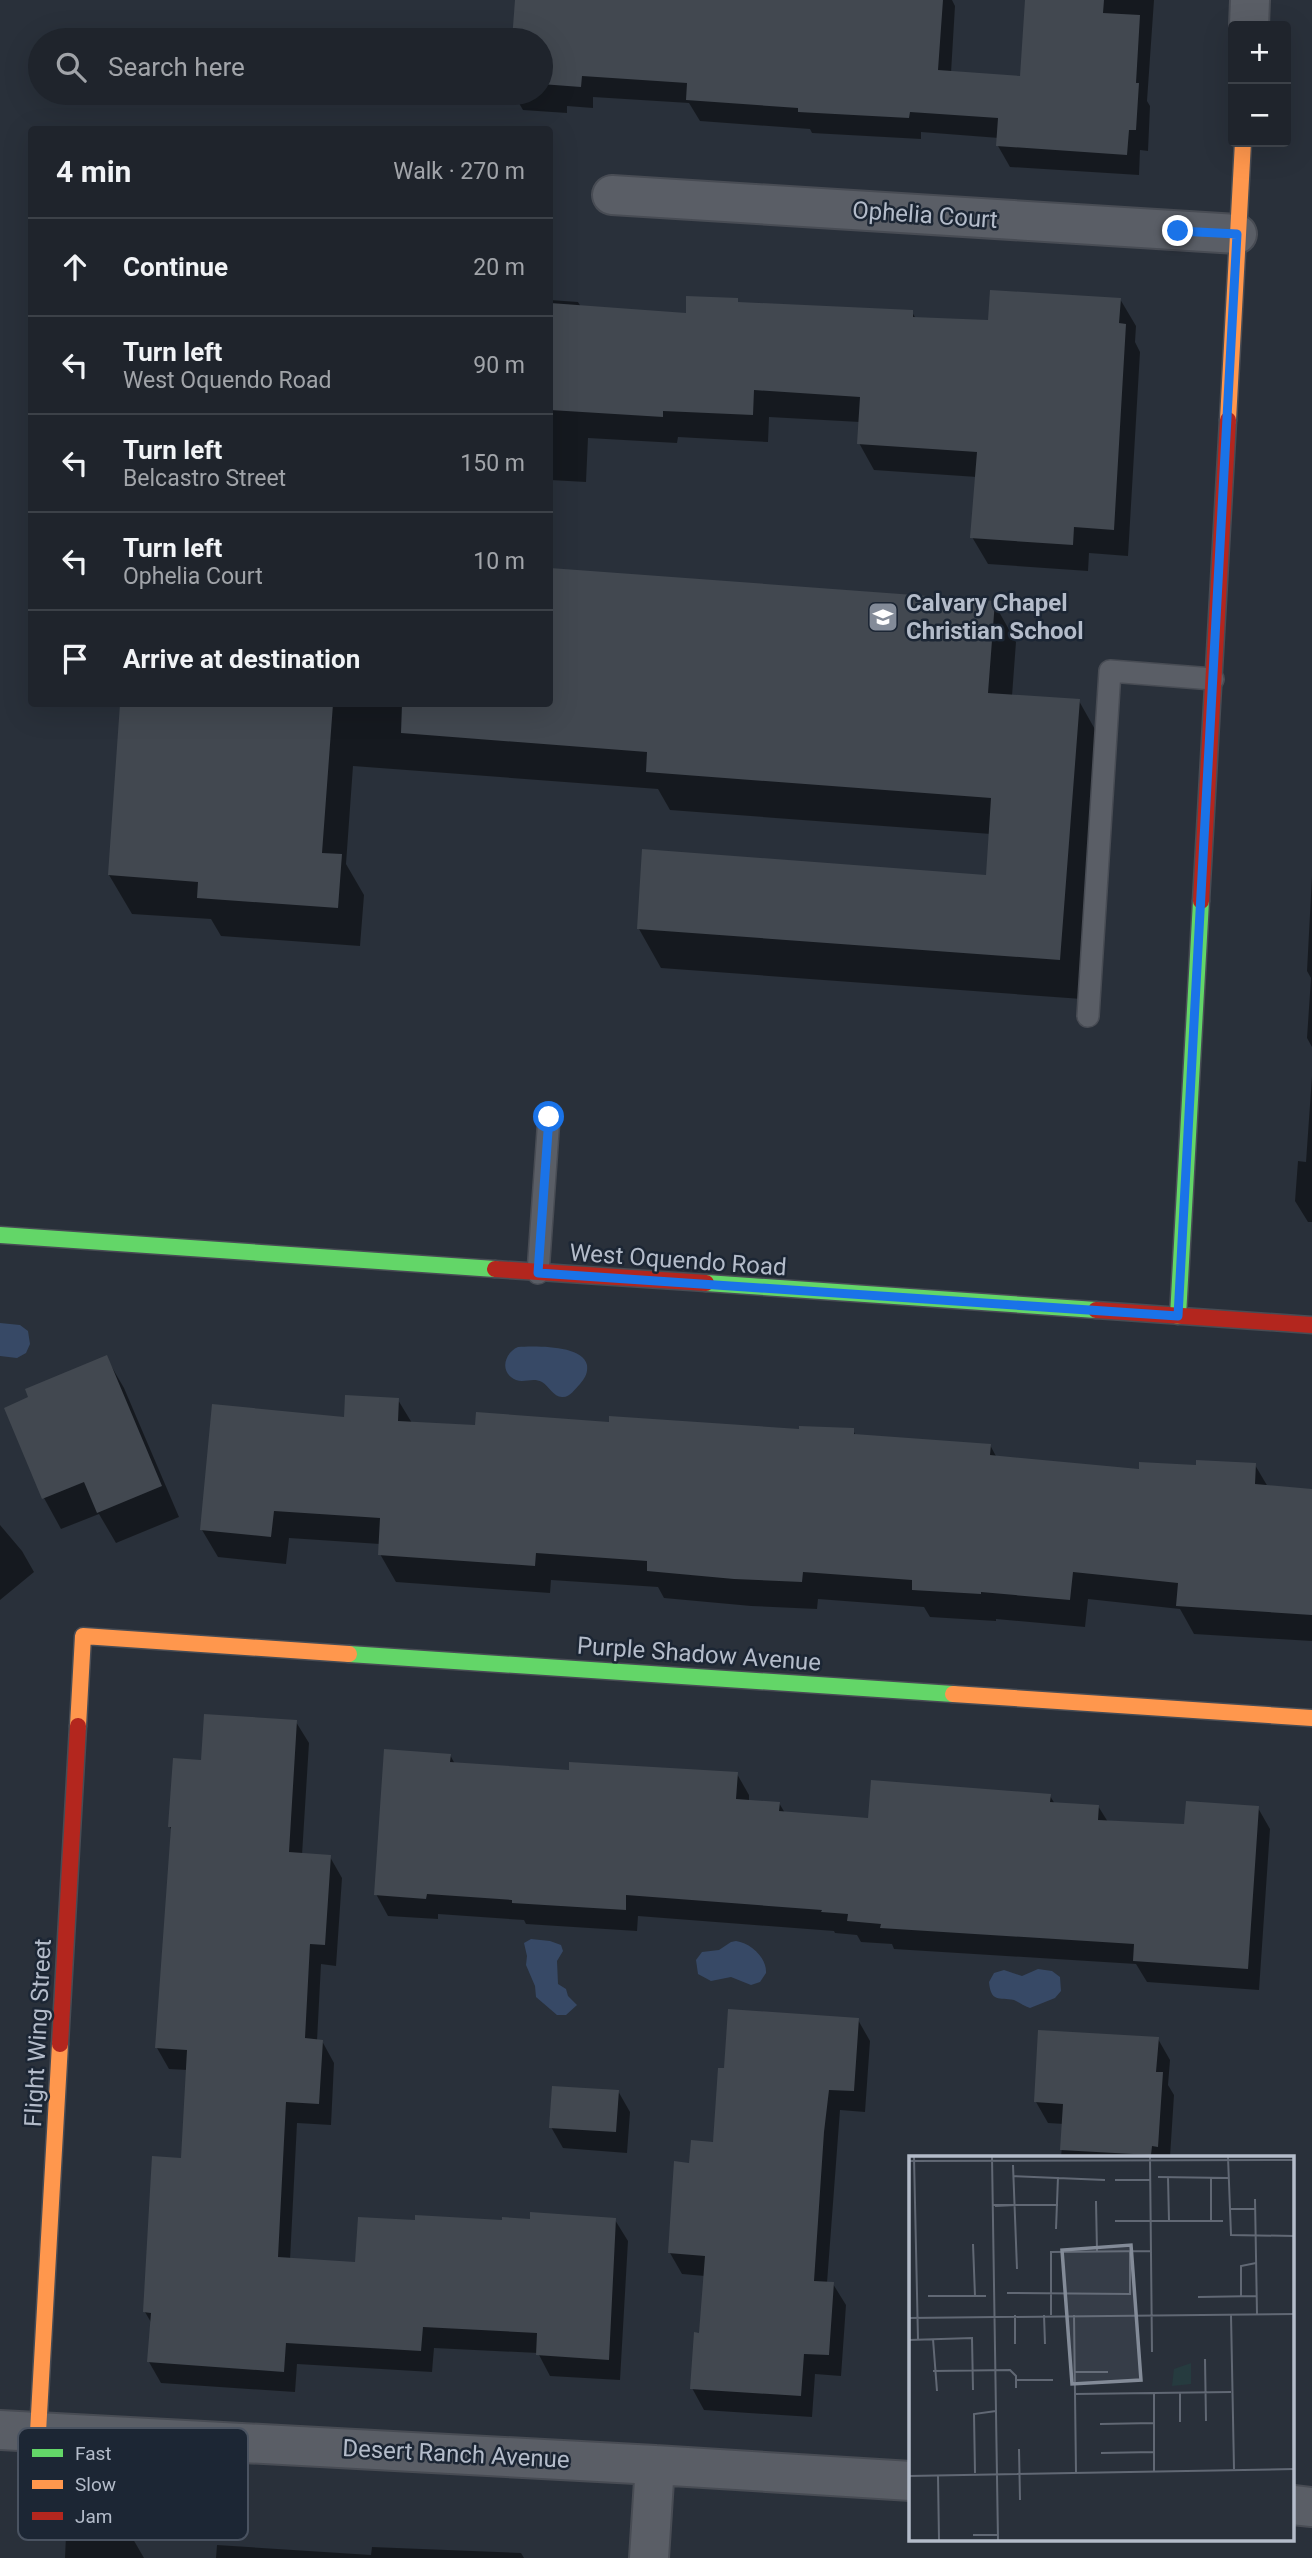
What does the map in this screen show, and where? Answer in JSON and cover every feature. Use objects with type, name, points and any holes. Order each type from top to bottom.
[{"type":"street","points":[[1249,21],[1250,0]]},
{"type":"street","points":[[1178,1316],[1242,147]]},
{"type":"street","name":"Ophelia Court","points":[[612,195],[1237,234]]},
{"type":"street","name":"West Oquendo Road","points":[[0,1234],[1312,1325]]},
{"type":"street","name":"Purple Shadow Avenue","points":[[83,1636],[1312,1718]]},
{"type":"street","name":"Flight Wing Street","points":[[38,2428],[83,1636]]},
{"type":"street","name":"Desert Ranch Avenue","points":[[0,2430],[18,2431]]},
{"type":"street","name":"Desert Ranch Avenue","points":[[248,2443],[909,2481]]},
{"type":"street","points":[[649,2558],[654,2465]]},
{"type":"street","points":[[1294,2505],[1312,2507]]},
{"type":"lane","points":[[1088,1016],[1110,671],[1213,678]]},
{"type":"lane","points":[[538,1273],[549,1117]]},
{"type":"water","points":[[0,1323],[20,1325],[28,1331],[30,1344],[26,1353],[17,1358],[0,1356]]},
{"type":"water","points":[[518,1347],[568,1350],[584,1358],[587,1365],[586,1375],[568,1396],[563,1397],[557,1396],[539,1381],[516,1380],[507,1373],[505,1363],[509,1354]]},
{"type":"water","points":[[531,1939],[561,1945],[563,1951],[557,1961],[558,1984],[566,1989],[568,1996],[577,2005],[566,2015],[557,2015],[536,1997],[535,1986],[526,1965],[524,1943]]},
{"type":"water","points":[[736,1941],[757,1952],[764,1962],[766,1973],[760,1982],[751,1985],[731,1977],[711,1981],[698,1974],[696,1960],[702,1952],[719,1950]]},
{"type":"water","points":[[1038,1969],[1052,1971],[1060,1977],[1061,1991],[1055,1998],[1030,2008],[1014,2000],[997,1998],[992,1993],[989,1982],[994,1973],[1004,1970],[1022,1976]]},
{"type":"building","points":[[515,0],[943,0],[938,70],[1020,76],[1025,0],[1104,0],[1103,13],[1140,15],[1136,130],[1129,130],[1127,155],[996,146],[998,118],[910,112],[909,118],[798,112],[798,108],[686,100],[687,83],[582,76],[581,87],[553,85],[553,28],[513,28]]},
{"type":"building","points":[[990,290],[1121,298],[1119,323],[1126,324],[1114,530],[1074,527],[1073,545],[970,538],[977,452],[857,444],[860,397],[754,390],[753,415],[663,411],[663,417],[553,410],[553,303],[686,313],[686,296],[738,298],[738,302],[913,310],[913,317],[988,320]]},
{"type":"building","points":[[553,568],[995,601],[988,693],[1080,699],[1060,960],[637,929],[642,849],[986,875],[991,798],[646,772],[647,752],[401,733],[402,707],[553,707]]},
{"type":"building","points":[[120,707],[333,707],[322,853],[342,854],[338,908],[197,898],[198,882],[108,875]]},
{"type":"building","points":[[107,1355],[162,1486],[97,1513],[84,1482],[42,1499],[4,1408],[28,1397],[25,1389]]},
{"type":"building","points":[[345,1395],[399,1398],[398,1421],[475,1425],[476,1412],[609,1422],[609,1416],[799,1429],[799,1426],[854,1428],[854,1434],[991,1444],[990,1455],[1139,1469],[1139,1462],[1196,1465],[1196,1460],[1256,1463],[1255,1484],[1312,1489],[1312,1615],[1176,1606],[1178,1583],[1073,1572],[1070,1600],[981,1592],[912,1590],[912,1580],[803,1572],[802,1582],[734,1579],[647,1571],[647,1561],[536,1553],[535,1566],[378,1555],[380,1518],[274,1511],[271,1537],[200,1530],[212,1404],[344,1417]]},
{"type":"building","points":[[204,1714],[297,1720],[289,1852],[331,1855],[325,1945],[310,1944],[305,2038],[323,2040],[319,2104],[286,2102],[278,2257],[355,2262],[358,2217],[415,2220],[415,2215],[502,2220],[502,2217],[530,2219],[530,2212],[616,2218],[609,2360],[536,2355],[537,2333],[423,2327],[421,2351],[286,2343],[284,2372],[147,2362],[151,2313],[143,2312],[152,2156],[181,2158],[187,2050],[155,2048],[171,1827],[168,1827],[173,1758],[201,1760]]},
{"type":"building","points":[[384,1749],[451,1754],[450,1762],[569,1770],[569,1762],[738,1772],[736,1799],[780,1802],[779,1811],[868,1818],[871,1780],[1051,1794],[1050,1802],[1099,1805],[1098,1820],[1184,1824],[1186,1801],[1259,1806],[1248,1969],[1133,1961],[1134,1944],[880,1928],[881,1924],[847,1921],[848,1914],[821,1912],[822,1910],[626,1895],[626,1910],[512,1903],[512,1900],[427,1894],[426,1899],[374,1895]]},
{"type":"building","points":[[728,2009],[859,2018],[854,2091],[829,2090],[824,2132],[814,2281],[834,2282],[829,2355],[804,2354],[801,2396],[690,2389],[694,2332],[699,2333],[705,2256],[668,2253],[674,2161],[689,2163],[691,2140],[713,2142],[718,2068],[724,2068]]},
{"type":"building","points":[[1038,2030],[1159,2037],[1156,2072],[1163,2072],[1158,2147],[1152,2146],[1151,2155],[1060,2150],[1063,2104],[1034,2102]]},
{"type":"building","points":[[552,2086],[619,2090],[616,2132],[549,2128]]},
{"type":"traffic: fast","points":[[1178,1316],[1201,901]]},
{"type":"traffic: fast","points":[[0,1235],[495,1269]]},
{"type":"traffic: fast","points":[[706,1283],[1096,1310]]},
{"type":"traffic: fast","points":[[349,1654],[953,1694]]},
{"type":"traffic: slow","points":[[1228,420],[1243,147]]},
{"type":"traffic: slow","points":[[78,1726],[83,1636],[349,1654]]},
{"type":"traffic: slow","points":[[953,1694],[1312,1718]]},
{"type":"traffic: slow","points":[[38,2428],[60,2044]]},
{"type":"traffic: jam","points":[[1201,901],[1228,420]]},
{"type":"traffic: jam","points":[[495,1269],[706,1283]]},
{"type":"traffic: jam","points":[[1096,1310],[1312,1325]]},
{"type":"traffic: jam","points":[[60,2044],[78,1726]]},
{"type":"place","name":"Calvary Chapel Christian School","points":[[883,617]]},
{"type":"route","points":[[549,1117],[538,1273],[1178,1316],[1237,234],[1178,231]]}]
